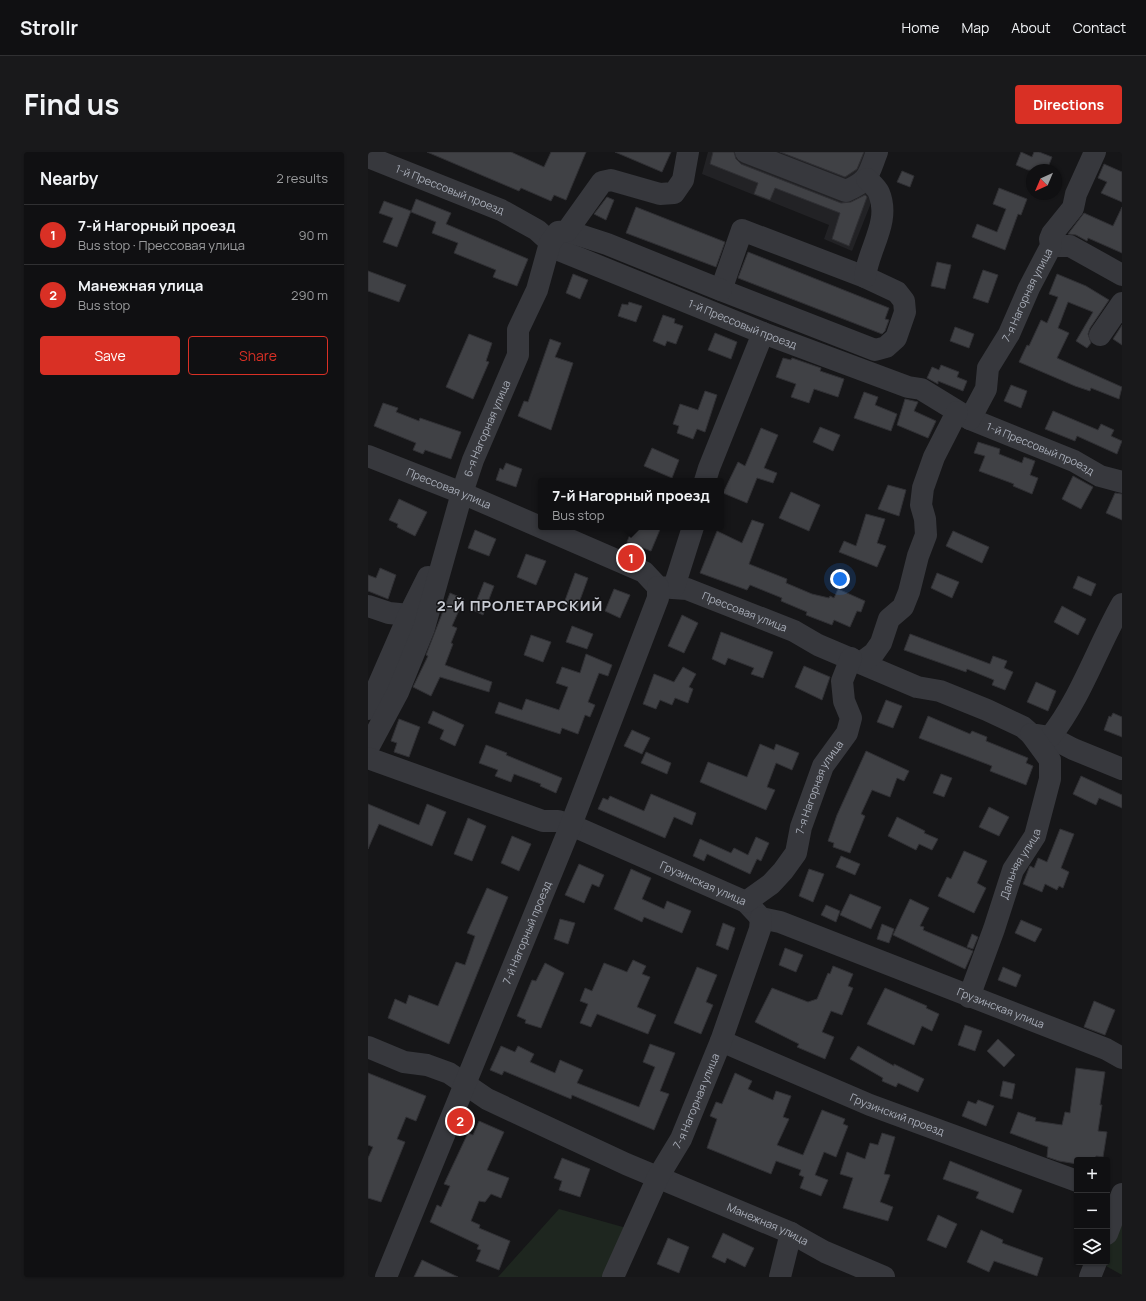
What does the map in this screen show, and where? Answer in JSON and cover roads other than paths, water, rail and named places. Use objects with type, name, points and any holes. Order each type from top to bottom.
[{"type":"street","points":[[567,231],[602,182],[611,180],[660,194],[674,193],[682,180],[688,152]]},
{"type":"street","points":[[746,152],[846,191],[860,185],[867,179],[877,152]]},
{"type":"street","name":"7-я Нагорная улица","points":[[746,902],[771,884],[796,853],[800,827],[823,766],[847,733],[851,718],[844,701],[842,681],[857,660],[874,653],[881,643],[889,619],[902,606],[909,592],[918,556],[926,535],[925,519],[921,505],[923,488],[934,457],[963,416],[986,389],[988,368],[1008,334],[1029,288],[1051,246],[1050,239],[1052,234],[1073,208],[1076,194],[1095,152]]},
{"type":"street","name":"1-й Прессовый проезд","points":[[370,161],[501,210],[537,230],[559,250],[764,333],[908,387],[921,389],[963,416],[1074,461],[1100,476],[1122,482]]},
{"type":"street","points":[[865,278],[866,264],[881,227],[884,212],[878,192],[867,179]]},
{"type":"street","points":[[721,290],[742,230],[897,292],[904,301],[905,312],[896,338],[886,347],[875,350]]},
{"type":"street","points":[[550,243],[558,232],[567,231],[607,244],[875,350],[921,389]]},
{"type":"street","name":"6-я Нагорная улица","points":[[368,748],[398,692],[424,628],[462,493],[473,460],[518,355],[518,330],[537,290],[550,243]]},
{"type":"street","points":[[1051,246],[1070,246],[1122,275]]},
{"type":"street","points":[[1100,335],[1122,303]]},
{"type":"street","points":[[706,478],[764,333]]},
{"type":"street","name":"Прессовая улица","points":[[368,456],[462,493],[538,526]]},
{"type":"street","name":"Прессовая улица","points":[[547,530],[644,572],[666,587],[687,589],[794,631],[818,645],[857,660],[917,687],[940,692],[987,710],[1041,736],[1122,769]]},
{"type":"street","name":"7-й Нагорный проезд","points":[[386,1277],[571,825],[658,598],[666,587],[692,530]]},
{"type":"street","points":[[368,709],[409,615],[435,563],[443,558]]},
{"type":"street","points":[[1041,736],[1064,720],[1107,630],[1122,604]]},
{"type":"street","points":[[368,606],[389,613],[409,615]]},
{"type":"street","name":"Дальняя улица","points":[[969,997],[994,930],[1013,870],[1035,836],[1050,778],[1050,760],[1041,736]]},
{"type":"street","name":"Грузинская улица","points":[[368,758],[543,821],[558,821],[571,825],[746,902],[761,918],[780,922],[969,997],[1106,1049],[1122,1058]]},
{"type":"street","name":"7-я Нагорная улица","points":[[612,1277],[658,1176],[681,1139],[721,1041],[760,929],[761,918]]},
{"type":"street","name":"Грузинский проезд","points":[[721,1041],[870,1105],[1074,1179]]},
{"type":"street","name":"Манежная улица","points":[[368,1047],[404,1062],[427,1065],[449,1073],[487,1099],[626,1164],[658,1176],[791,1233],[825,1252],[884,1277]]},
{"type":"street","points":[[1109,1229],[1122,1194],[1110,1191]]},
{"type":"street","points":[[780,1277],[791,1233]]},
{"type":"street","points":[[1090,1277],[1095,1265]]},
{"type":"place","name":"7-й Нагорный проезд","points":[[631,558]]},
{"type":"place","name":"Манежная улица","points":[[460,1121]]},
{"type":"district","name":"2-Й ПРОЛЕТАРСКИЙ","points":[[520,606]]}]
